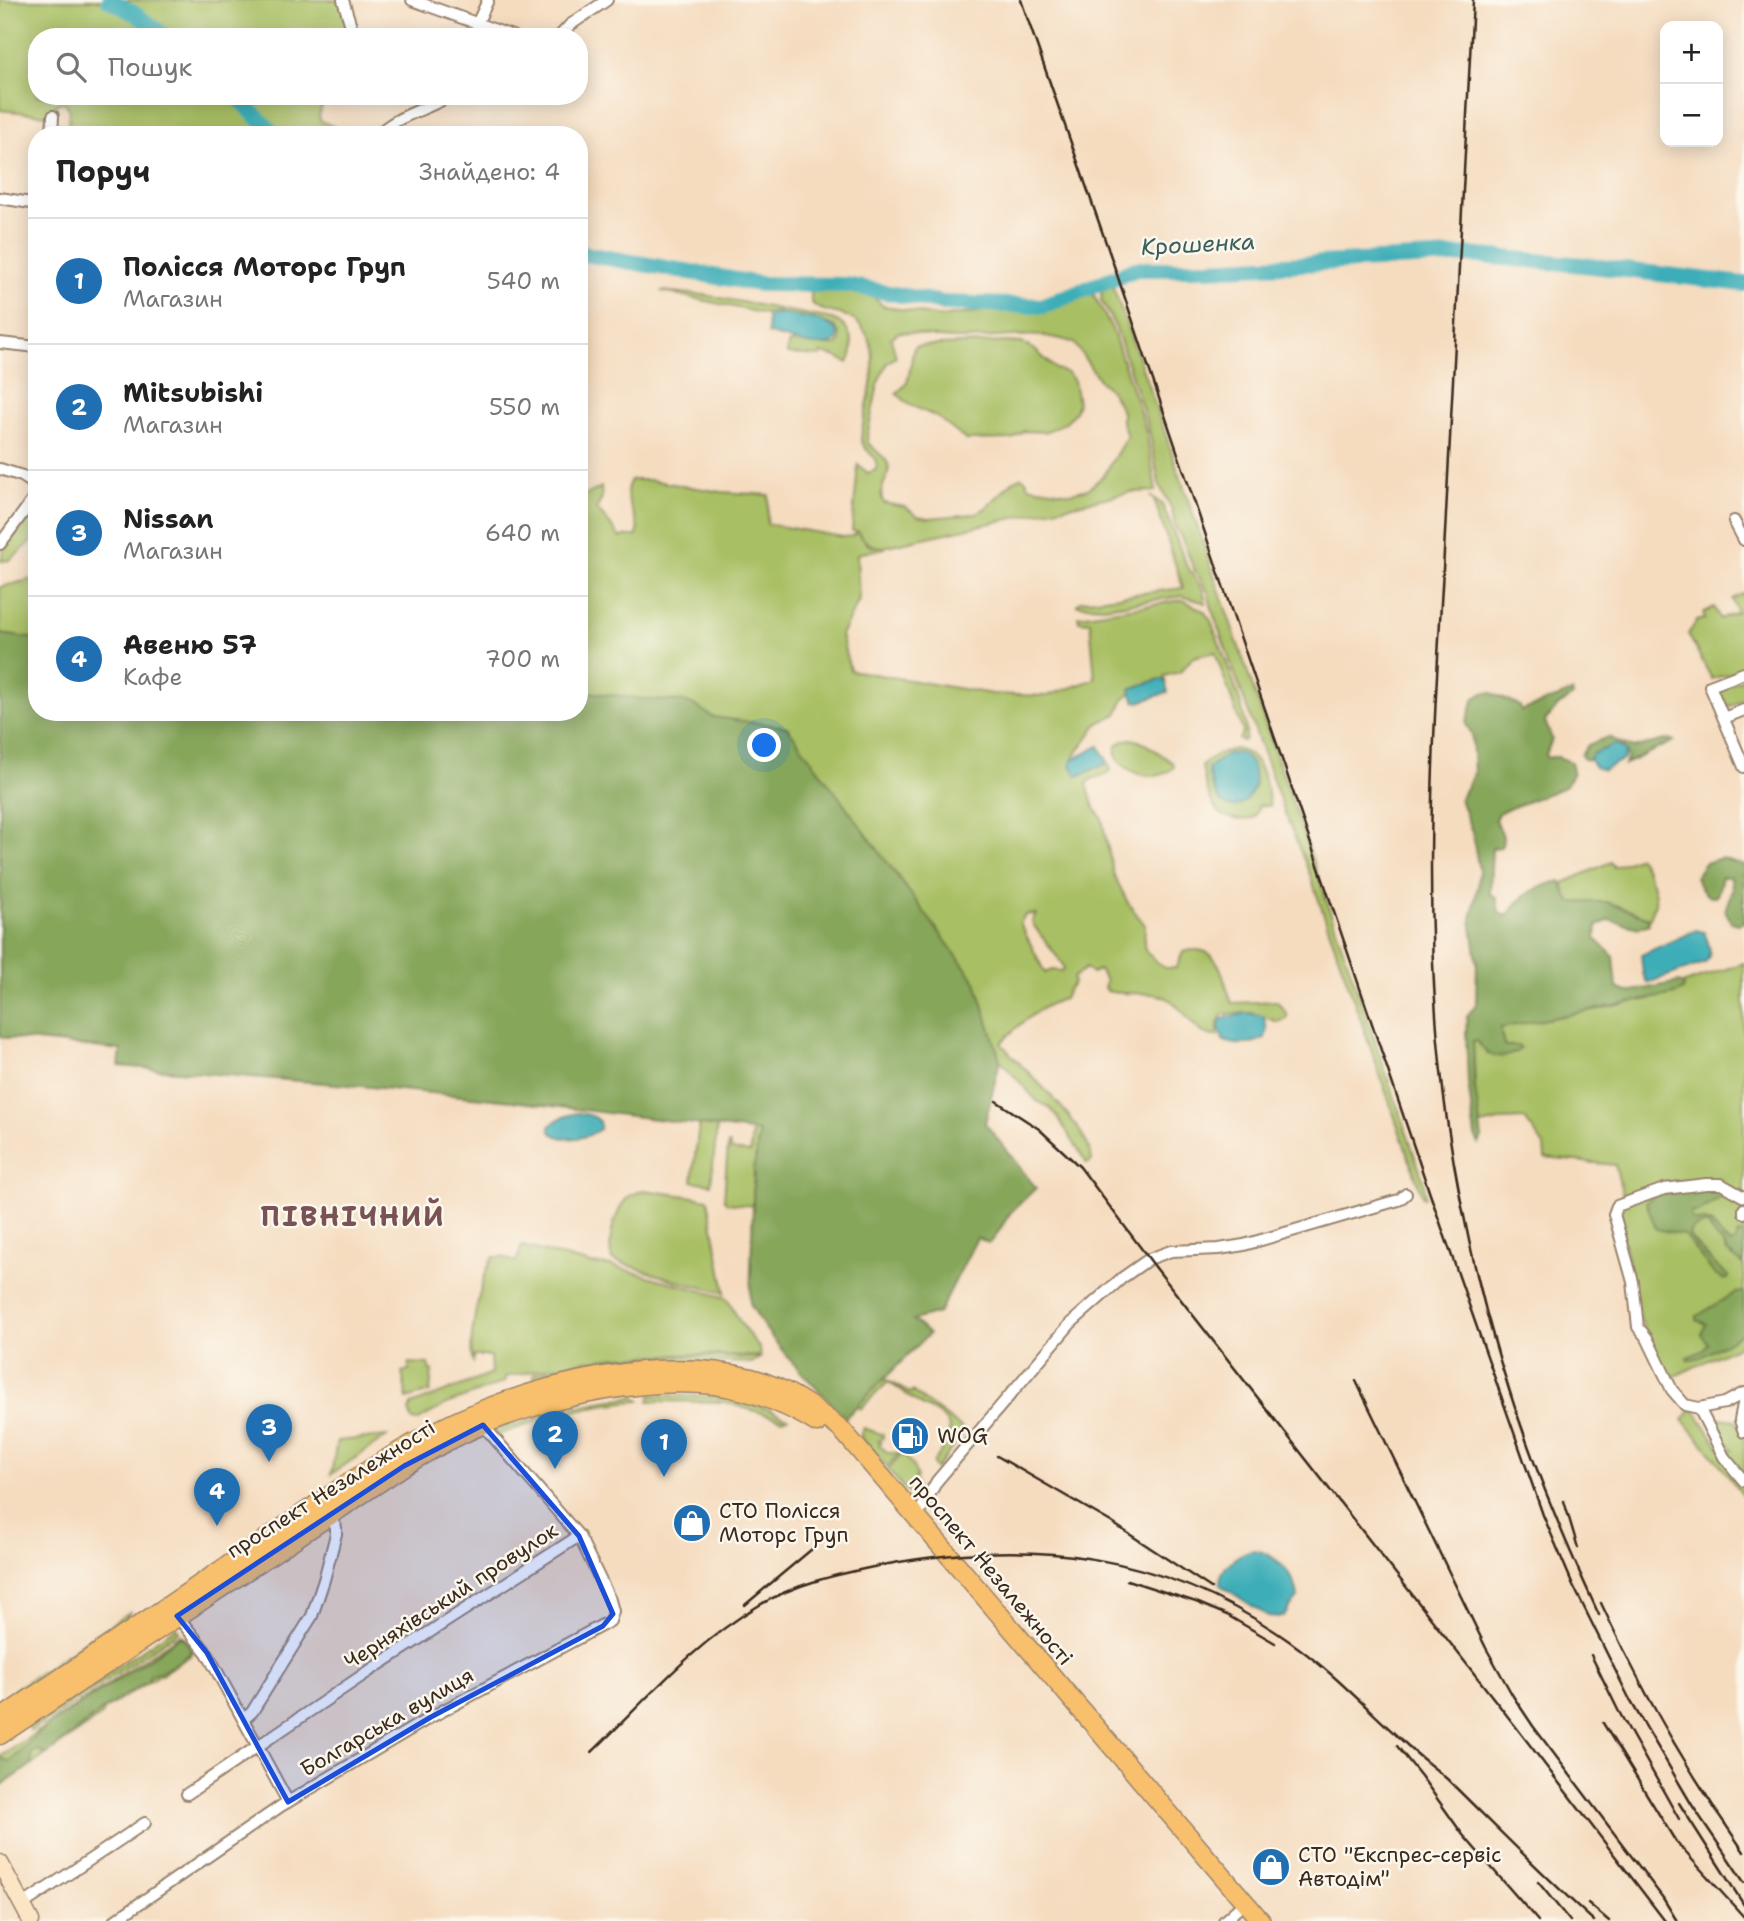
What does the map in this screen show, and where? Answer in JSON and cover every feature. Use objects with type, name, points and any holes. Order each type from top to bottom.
[{"type":"main road","name":"проспект Незалежності","points":[[0,1719],[308,1511],[457,1421],[509,1401],[589,1379],[638,1372],[713,1372],[753,1378],[814,1409],[842,1430],[1238,1913],[1261,1921]]},
{"type":"main road","name":"проспект Незалежності","points":[[0,1735],[404,1466],[483,1425],[535,1407],[607,1390],[688,1385],[745,1391],[820,1425],[915,1521]]},
{"type":"main road","points":[[0,1863],[23,1913]]},
{"type":"main road","points":[[0,1878],[31,1921]]},
{"type":"street","points":[[342,0],[351,28]]},
{"type":"street","points":[[412,0],[489,28]]},
{"type":"street","points":[[477,24],[488,0]]},
{"type":"street","points":[[567,28],[607,0]]},
{"type":"street","points":[[385,126],[436,105]]},
{"type":"street","points":[[52,126],[53,116]]},
{"type":"street","points":[[0,198],[28,203]]},
{"type":"street","points":[[0,343],[28,346]]},
{"type":"street","points":[[0,469],[28,480]]},
{"type":"street","points":[[0,544],[28,506]]},
{"type":"street","points":[[1734,521],[1744,540]]},
{"type":"street","points":[[1744,673],[1710,686],[1740,745],[1744,767]]},
{"type":"street","points":[[1724,718],[1744,710]]},
{"type":"street","points":[[1744,1197],[1721,1184],[1664,1189],[1617,1206],[1614,1214],[1633,1282],[1638,1327],[1647,1338],[1672,1390],[1685,1405],[1699,1408],[1726,1403],[1744,1393]]},
{"type":"street","points":[[915,1521],[937,1481],[1071,1323],[1122,1278],[1149,1259],[1171,1251],[1219,1249],[1258,1241],[1388,1203],[1406,1194]]},
{"type":"street","points":[[1744,1399],[1740,1420],[1744,1432]]},
{"type":"street","points":[[1699,1408],[1724,1457],[1744,1481]]},
{"type":"street","name":"Черняхівський провулок","points":[[187,1794],[369,1671],[579,1536],[483,1425]]},
{"type":"street","points":[[244,1719],[252,1712],[312,1616],[336,1534],[327,1515]]},
{"type":"street","name":"Болгарська вулиця","points":[[114,1921],[288,1802],[431,1717],[610,1621],[612,1606],[579,1536]]},
{"type":"street","points":[[177,1616],[208,1653],[288,1802]]},
{"type":"street","points":[[23,1913],[145,1824]]},
{"type":"highlighted area","points":[[483,1425],[579,1536],[613,1614],[603,1626],[431,1717],[288,1802],[207,1653],[177,1616],[404,1466]]},
{"type":"green space","points":[[0,0],[343,0],[348,28],[28,28],[28,105],[57,105],[47,115],[0,110]]},
{"type":"green space","points":[[67,105],[322,105],[319,116],[321,121],[332,126],[68,126]]},
{"type":"green space","points":[[1106,283],[1113,287],[1157,410],[1424,1183],[1425,1198],[1213,613],[1208,592],[1194,569],[1175,526],[1172,510],[1159,484],[1149,429],[1116,328],[1101,300],[1102,286]]},
{"type":"green space","points":[[818,290],[857,290],[872,295],[883,306],[941,317],[1049,302],[1070,291],[1091,290],[1112,329],[1146,430],[1156,491],[1132,492],[883,547],[865,541],[858,531],[852,531],[858,465],[868,473],[876,470],[877,465],[861,439],[873,358],[863,329],[851,318],[815,306],[811,302],[811,293]],"holes":[[[899,332],[954,339],[1030,335],[1074,343],[1100,381],[1112,392],[1122,412],[1127,436],[1104,475],[1088,489],[1070,493],[1033,487],[1021,477],[1014,480],[986,508],[975,514],[929,518],[918,516],[905,507],[884,503],[881,493],[888,474],[888,464],[868,443],[867,436],[879,380],[887,363],[896,357],[891,338]]]},
{"type":"green space","points":[[661,291],[704,295],[832,319],[848,331],[852,343],[851,356],[848,363],[821,353],[821,356],[787,354],[788,344],[792,342],[837,345],[840,342],[839,333],[834,326],[814,319],[777,312],[765,314]]},
{"type":"green space","points":[[1022,343],[1034,349],[1056,369],[1068,373],[1074,381],[1078,403],[1075,412],[1065,423],[1045,432],[1024,431],[1012,439],[966,440],[937,417],[910,405],[896,393],[906,384],[915,346]]},
{"type":"green space","points":[[631,480],[649,480],[721,492],[769,495],[767,524],[843,537],[853,536],[857,532],[869,546],[886,548],[857,554],[859,600],[841,635],[850,670],[992,694],[1047,696],[1095,679],[1090,622],[1079,621],[1078,616],[1183,600],[1204,611],[1211,621],[1240,701],[1246,731],[1245,740],[1239,739],[1243,732],[1215,652],[1193,657],[1180,672],[1164,676],[1165,681],[1160,679],[1130,689],[1131,693],[1124,699],[1117,714],[1098,723],[1072,760],[1078,776],[1106,764],[1107,760],[1111,770],[1087,784],[1093,805],[1102,819],[1113,873],[1128,903],[1145,925],[1144,946],[1147,953],[1164,968],[1176,968],[1183,952],[1206,952],[1218,964],[1232,1003],[1277,1001],[1287,1014],[1287,1019],[1278,1022],[1253,1013],[1223,1014],[1218,1022],[1218,1036],[1209,1035],[1196,1028],[1167,998],[1154,994],[1107,991],[1104,988],[1106,981],[1099,970],[1091,973],[1086,968],[1073,978],[1074,983],[1064,999],[1038,1011],[1001,1043],[1080,1131],[1092,1161],[1087,1164],[1049,1107],[1037,1101],[1000,1060],[976,982],[588,708],[588,494],[601,487],[602,498],[596,510],[620,538],[637,536],[638,529],[627,494]],"holes":[[[1036,914],[1032,921],[1061,962],[1064,968],[1062,971],[1052,970],[1045,973],[1020,923],[1025,915]]]},
{"type":"green space","points":[[1150,496],[1162,504],[1187,566],[1203,590],[1206,603],[1182,596],[1104,607],[1077,605],[1080,601],[1183,588],[1154,499]]},
{"type":"green space","points":[[28,517],[28,545],[10,560],[1,561],[3,551]]},
{"type":"green space","points":[[28,580],[28,638],[0,634],[0,587]]},
{"type":"green space","points":[[1744,593],[1744,669],[1712,679],[1688,634],[1697,621],[1705,619],[1703,613],[1714,607],[1720,619],[1737,612],[1732,599]]},
{"type":"green space","points":[[0,634],[28,638],[28,721],[588,721],[588,692],[681,701],[692,704],[713,717],[787,727],[976,982],[1000,1060],[985,1123],[1036,1188],[1011,1212],[993,1240],[989,1243],[977,1238],[939,1313],[913,1320],[929,1334],[845,1418],[781,1349],[750,1303],[754,1169],[759,1132],[512,1101],[119,1066],[121,1050],[0,1037]]},
{"type":"green space","points":[[1744,678],[1744,699],[1731,706],[1723,704],[1719,689]]},
{"type":"green space","points":[[1572,692],[1573,696],[1559,705],[1545,721],[1552,739],[1547,757],[1558,757],[1571,762],[1573,772],[1565,787],[1498,813],[1495,820],[1503,839],[1501,847],[1492,848],[1490,894],[1496,897],[1499,912],[1505,916],[1529,893],[1561,881],[1571,902],[1607,902],[1644,916],[1648,918],[1649,924],[1639,928],[1609,920],[1597,926],[1596,939],[1614,957],[1617,988],[1627,992],[1679,982],[1684,986],[1683,990],[1675,994],[1500,1028],[1504,1046],[1521,1048],[1509,1055],[1497,1056],[1486,1051],[1477,1041],[1473,1041],[1474,1082],[1482,1138],[1479,1144],[1475,1136],[1468,1083],[1466,1032],[1467,1016],[1476,1004],[1477,962],[1471,919],[1479,870],[1472,832],[1460,799],[1474,773],[1472,734],[1466,724],[1474,699],[1483,693],[1492,693],[1520,706],[1521,711]]},
{"type":"green space","points":[[1608,737],[1633,748],[1669,739],[1674,741],[1625,764],[1628,758],[1624,748],[1616,744],[1590,760],[1584,759],[1581,755],[1588,745]]},
{"type":"green space","points":[[1131,739],[1153,749],[1173,763],[1174,767],[1162,774],[1148,776],[1125,766],[1118,759],[1116,750],[1120,743]]},
{"type":"green space","points":[[1235,749],[1251,756],[1257,763],[1270,806],[1259,805],[1255,816],[1246,820],[1224,815],[1214,806],[1202,766],[1212,757]],"holes":[[[1208,768],[1255,784],[1250,795],[1242,801],[1221,803],[1211,784]]]},
{"type":"green space","points":[[1639,857],[1654,891],[1655,903],[1649,920],[1616,905],[1576,904],[1568,898],[1563,883],[1611,862],[1614,867]]},
{"type":"green space","points":[[1721,858],[1744,865],[1744,922],[1738,924],[1731,922],[1725,911],[1732,890],[1731,877],[1722,877],[1717,896],[1713,897],[1703,891],[1695,877],[1705,863]]},
{"type":"green space","points":[[1744,963],[1744,1215],[1740,1217],[1744,1222],[1744,1343],[1667,1380],[1640,1318],[1618,1218],[1624,1199],[1615,1165],[1545,1158],[1544,1146],[1525,1119],[1477,1126],[1473,1041],[1477,1041],[1488,1054],[1503,1046],[1500,1028],[1620,1005]]},
{"type":"green space","points":[[699,1125],[717,1127],[711,1184],[692,1181]]},
{"type":"green space","points":[[752,1131],[759,1132],[753,1206],[727,1203],[724,1199],[728,1144],[730,1150],[750,1153]]},
{"type":"green space","points":[[1715,1186],[1726,1191],[1724,1195],[1700,1211],[1690,1213],[1690,1217],[1694,1221],[1701,1220],[1711,1224],[1731,1244],[1735,1242],[1738,1234],[1744,1234],[1744,1265],[1727,1252],[1708,1225],[1703,1224],[1691,1229],[1689,1236],[1713,1263],[1729,1276],[1725,1280],[1715,1275],[1684,1235],[1656,1229],[1646,1202],[1654,1195]]},
{"type":"green space","points":[[644,1190],[708,1199],[725,1293],[612,1260],[611,1235],[620,1208],[630,1195]]},
{"type":"green space","points":[[522,1246],[591,1264],[612,1266],[727,1298],[759,1348],[760,1356],[689,1354],[617,1357],[579,1362],[505,1377],[505,1382],[447,1404],[417,1421],[412,1420],[409,1411],[411,1405],[491,1374],[490,1356],[474,1356],[473,1362],[471,1354],[473,1325],[480,1291],[494,1257],[516,1262]]},
{"type":"green space","points":[[1744,1292],[1744,1332],[1701,1357],[1688,1360],[1687,1357],[1702,1351],[1708,1343],[1701,1334],[1706,1324],[1697,1320],[1697,1316],[1735,1293]]},
{"type":"green space","points":[[689,1356],[760,1358],[752,1363],[669,1362],[616,1365],[534,1380],[534,1374],[601,1360]]},
{"type":"green space","points":[[409,1363],[429,1364],[429,1370],[432,1370],[430,1392],[407,1399],[402,1372],[409,1370]]},
{"type":"green space","points":[[883,1378],[910,1393],[912,1391],[965,1431],[936,1469],[933,1463],[945,1445],[949,1433],[949,1427],[943,1418],[888,1382],[860,1409],[857,1406]]},
{"type":"green space","points":[[651,1395],[726,1397],[768,1409],[787,1418],[781,1419],[725,1402],[649,1401]]},
{"type":"green space","points":[[635,1396],[640,1401],[585,1408],[497,1435],[494,1431],[571,1407]]},
{"type":"green space","points":[[1691,1410],[1695,1411],[1744,1484],[1744,1497],[1683,1420]]},
{"type":"green space","points":[[1719,1418],[1736,1420],[1744,1438],[1744,1476],[1728,1459],[1721,1440],[1730,1452],[1733,1450],[1714,1425],[1714,1421]]},
{"type":"green space","points":[[864,1428],[883,1435],[883,1438],[878,1440],[881,1443],[879,1445],[888,1453],[900,1453],[887,1467],[860,1436]]},
{"type":"green space","points":[[387,1436],[385,1438],[331,1474],[337,1441]]},
{"type":"green space","points":[[902,1454],[912,1464],[917,1477],[914,1494],[908,1493],[888,1470]]},
{"type":"green space","points":[[131,1611],[123,1624],[18,1695],[14,1690]]},
{"type":"green space","points":[[176,1627],[179,1631],[31,1731],[28,1727]]},
{"type":"green space","points":[[181,1634],[192,1646],[193,1653],[190,1656],[105,1709],[102,1715],[0,1787],[0,1757]]},
{"type":"green space","points":[[178,1637],[183,1637],[192,1650],[184,1658],[151,1674],[148,1681],[104,1709],[45,1755],[40,1750],[32,1752],[31,1765],[0,1786],[0,1758],[9,1761],[13,1759],[42,1729]]},
{"type":"water","points":[[777,314],[810,318],[826,324],[838,333],[837,341],[813,345],[768,334],[767,316]]},
{"type":"water","points":[[1160,679],[1165,681],[1168,692],[1140,702],[1135,701],[1130,689]]},
{"type":"water","points":[[1616,744],[1626,751],[1624,759],[1603,770],[1595,767],[1590,760],[1592,754]]},
{"type":"water","points":[[1099,746],[1107,760],[1106,764],[1077,776],[1071,765],[1072,760]]},
{"type":"water","points":[[1240,753],[1250,763],[1255,774],[1254,786],[1242,804],[1233,807],[1224,804],[1216,794],[1208,768],[1227,754]]},
{"type":"water","points":[[1696,930],[1704,932],[1708,944],[1710,952],[1705,963],[1647,983],[1641,955]]},
{"type":"water","points":[[1247,1013],[1263,1016],[1267,1028],[1265,1038],[1244,1044],[1223,1040],[1219,1027],[1221,1019]]},
{"type":"water","points":[[578,1113],[596,1118],[600,1129],[575,1138],[561,1137],[550,1131],[555,1121]]},
{"type":"water","points":[[1252,1550],[1268,1555],[1283,1566],[1297,1590],[1298,1598],[1284,1617],[1268,1616],[1220,1585],[1225,1568],[1240,1555]]},
{"type":"waterway","name":"Крошенка","points":[[109,0],[154,28]]},
{"type":"waterway","name":"Крошенка","points":[[245,105],[266,126]]},
{"type":"waterway","name":"Крошенка","points":[[588,255],[760,284],[846,285],[943,303],[1043,306],[1136,269],[1208,269],[1470,255],[1744,284]]},
{"type":"railway","points":[[1021,0],[1430,1194],[1543,1515],[1573,1585],[1630,1700],[1692,1805],[1744,1882]]},
{"type":"railway","points":[[1473,0],[1433,765],[1431,907],[1439,1049],[1455,1171],[1476,1272],[1503,1372],[1537,1469],[1599,1615]]},
{"type":"railway","points":[[996,1101],[1039,1129],[1080,1167],[1665,1921]]},
{"type":"railway","points":[[1356,1381],[1486,1648],[1513,1696],[1663,1898],[1677,1921]]},
{"type":"railway","points":[[997,1456],[1111,1522],[1211,1588]]},
{"type":"railway","points":[[1564,1501],[1578,1548]]},
{"type":"railway","points":[[745,1605],[824,1539]]},
{"type":"railway","points":[[592,1752],[691,1655],[734,1621],[787,1591],[850,1572],[938,1557],[1043,1553],[1094,1559],[1144,1570],[1193,1588],[1241,1611],[1289,1641],[1335,1678],[1447,1779],[1594,1921]]},
{"type":"railway","points":[[1127,1580],[1227,1615],[1275,1643]]},
{"type":"railway","points":[[1601,1603],[1667,1730],[1744,1852]]},
{"type":"railway","points":[[1591,1655],[1618,1710],[1679,1819]]},
{"type":"railway","points":[[1603,1723],[1676,1842],[1744,1917]]},
{"type":"railway","points":[[1397,1746],[1463,1835],[1538,1921]]},
{"type":"railway","points":[[1679,1803],[1744,1905]]},
{"type":"railway","points":[[1538,1882],[1570,1921]]},
{"type":"railway","points":[[1588,1903],[1609,1921]]},
{"type":"place","name":"WOG","points":[[910,1436]]},
{"type":"place","name":"Nissan","points":[[269,1462]]},
{"type":"place","name":"Mitsubishi","points":[[555,1469]]},
{"type":"place","name":"Полісся Моторс Груп","points":[[664,1477]]},
{"type":"place","name":"СТО Полісся Моторс Груп","points":[[692,1523]]},
{"type":"place","name":"Авеню 57","points":[[217,1526]]},
{"type":"place","name":"СТО \"Експрес-сервіс Автодім\"","points":[[1271,1867]]},
{"type":"district","name":"ПІВНІЧНИЙ","points":[[353,1216]]}]
